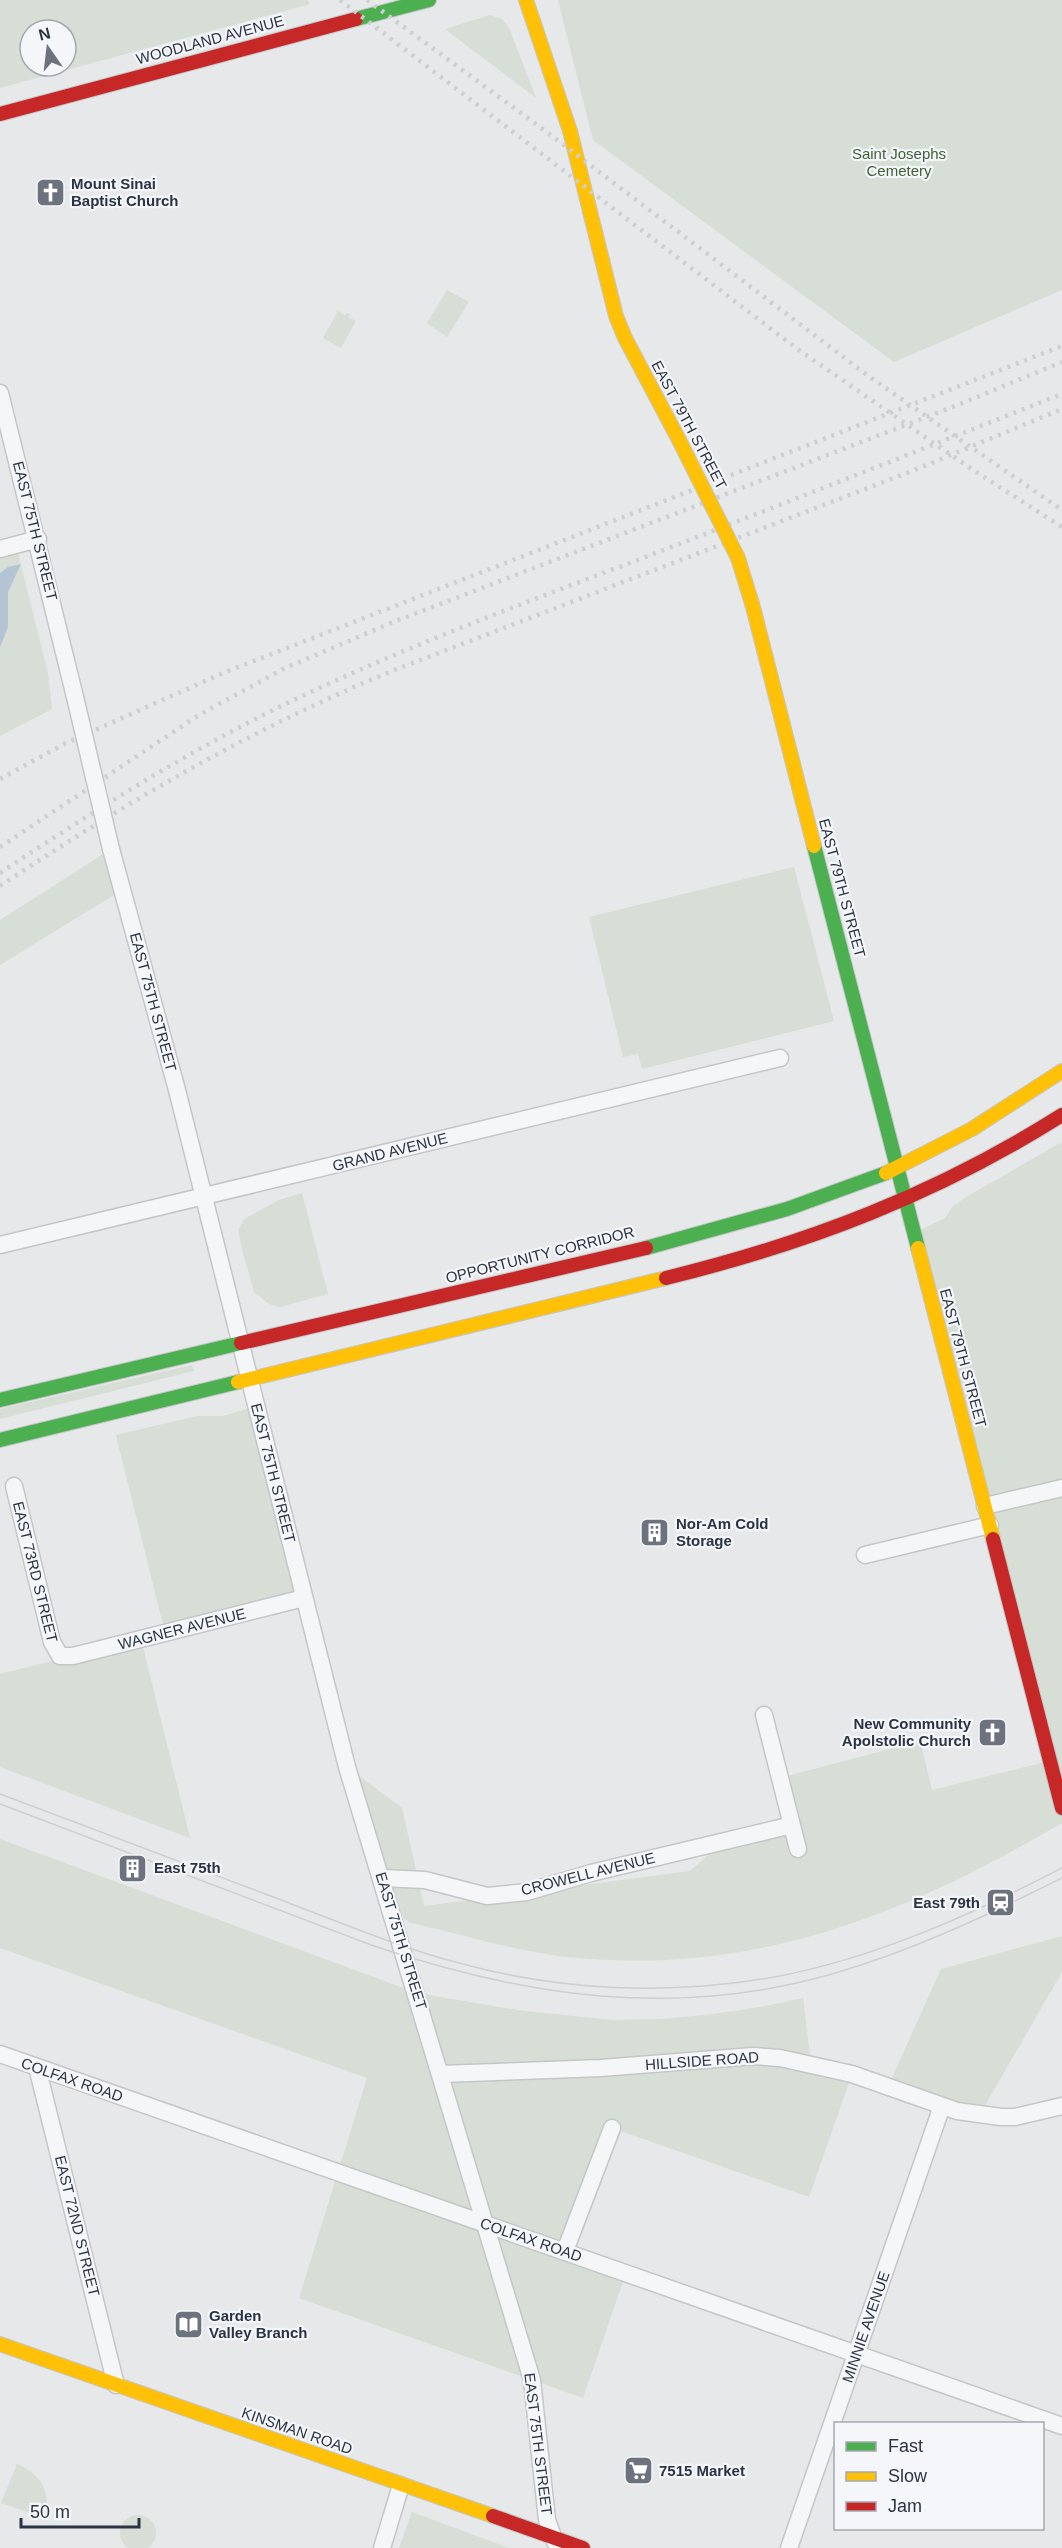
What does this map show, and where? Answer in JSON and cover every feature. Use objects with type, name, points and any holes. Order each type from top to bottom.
[{"type":"main road","name":"WOODLAND AVENUE","points":[[0,114],[429,0]]},
{"type":"main road","name":"EAST 79TH STREET","points":[[526,0],[570,131],[616,316],[624,338],[713,504],[738,558],[753,607],[1062,1808]]},
{"type":"main road","name":"OPPORTUNITY CORRIDOR","points":[[0,1400],[241,1345],[762,1216],[828,1195],[897,1168],[984,1122],[1062,1071]]},
{"type":"main road","points":[[0,1440],[723,1264],[826,1233],[906,1201],[973,1168],[1062,1115]]},
{"type":"main road","name":"KINSMAN ROAD","points":[[0,2344],[556,2543],[583,2548]]},
{"type":"street","name":"EAST 75TH STREET","points":[[0,393],[38,539],[111,849],[177,1090],[347,1767],[532,2380],[547,2520],[556,2543]]},
{"type":"street","points":[[0,549],[38,539]]},
{"type":"street","name":"GRAND AVENUE","points":[[0,1245],[780,1058]]},
{"type":"street","name":"EAST 73RD STREET","points":[[14,1486],[52,1642],[60,1656]]},
{"type":"street","points":[[985,1506],[1062,1488]]},
{"type":"street","points":[[865,1556],[990,1525]]},
{"type":"street","name":"WAGNER AVENUE","points":[[60,1656],[73,1656],[304,1598]]},
{"type":"street","points":[[764,1715],[798,1850]]},
{"type":"street","name":"CROWELL AVENUE","points":[[382,1878],[425,1880],[488,1896],[527,1892],[591,1873],[792,1825]]},
{"type":"street","name":"COLFAX ROAD","points":[[0,2054],[1062,2426]]},
{"type":"street","name":"HILLSIDE ROAD","points":[[441,2074],[601,2068],[724,2058],[771,2057],[852,2074],[942,2106],[1001,2117],[1015,2117],[1062,2106]]},
{"type":"street","name":"EAST 72ND STREET","points":[[37,2067],[116,2385]]},
{"type":"street","name":"MINNIE AVENUE","points":[[789,2548],[942,2106]]},
{"type":"street","points":[[566,2251],[612,2128]]},
{"type":"street","points":[[382,2548],[401,2486]]},
{"type":"green space","points":[[0,0],[307,0],[310,4],[78,67],[78,18],[18,18],[18,78],[37,78],[0,88]]},
{"type":"green space","name":"Saint Josephs Cemetery","points":[[558,0],[1062,0],[1062,290],[894,362],[593,140]]},
{"type":"green space","points":[[490,15],[502,19],[510,30],[536,98],[445,29]]},
{"type":"green space","points":[[447,290],[469,302],[447,337],[427,323]]},
{"type":"green space","points":[[338,311],[345,315],[350,314],[348,317],[356,321],[341,348],[323,338]]},
{"type":"green space","points":[[18,553],[48,673],[52,709],[0,736],[0,558]]},
{"type":"green space","points":[[111,849],[122,890],[0,965],[0,920]]},
{"type":"green space","points":[[794,867],[834,1021],[642,1069],[638,1054],[623,1057],[589,917]]},
{"type":"green space","points":[[1062,1142],[1062,1823],[944,1886],[885,1911],[825,1932],[764,1947],[700,1957],[635,1961],[566,1957],[508,1947],[411,1923],[392,1911],[347,1767],[402,1808],[424,1906],[690,1871],[725,1840],[791,1825],[780,1778],[920,1741],[932,1790],[1049,1761],[914,1233],[945,1218],[952,1207],[966,1197]]},
{"type":"green space","points":[[302,1193],[328,1294],[280,1307],[269,1304],[254,1292],[238,1230],[244,1219],[279,1200]]},
{"type":"green space","points":[[192,1365],[194,1371],[0,1419],[0,1409]]},
{"type":"green space","points":[[257,1406],[304,1598],[165,1633],[116,1435],[197,1416],[223,1416]]},
{"type":"green space","points":[[141,1639],[190,1838],[0,1767],[0,1674]]},
{"type":"green space","points":[[0,1839],[417,1993],[524,2011],[614,2020],[663,2019],[714,2014],[803,1998],[811,2064],[852,2074],[809,2197],[612,2128],[566,2251],[626,2273],[583,2398],[299,2298],[367,2078],[0,1948]]},
{"type":"green space","points":[[1062,1936],[1062,1972],[983,2109],[943,2103],[891,2080],[941,1969]]},
{"type":"green space","points":[[17,2464],[32,2473],[43,2485],[47,2500],[45,2518],[1,2503]]},
{"type":"green space","points":[[412,2512],[509,2548],[399,2548]]},
{"type":"green space","points":[[138,2515],[151,2520],[156,2533],[151,2546],[145,2549],[131,2549],[125,2546],[120,2533],[125,2520]]},
{"type":"water","points":[[21,564],[8,592],[8,627],[0,647],[0,573],[8,567]]},
{"type":"tram line","points":[[0,1794],[413,1949],[500,1973],[577,1985],[692,1987],[769,1978],[807,1970],[883,1948],[920,1934],[1062,1868]]},
{"type":"tram line","points":[[0,1804],[374,1946],[487,1978],[544,1989],[601,1996],[658,1998],[715,1996],[773,1988],[832,1974],[862,1965],[949,1931],[1062,1878]]},
{"type":"railway","points":[[340,0],[796,348],[973,470],[1062,527]]},
{"type":"railway","points":[[367,0],[540,127],[871,378],[1062,510]]},
{"type":"railway","points":[[0,779],[66,743],[223,673],[1062,346]]},
{"type":"railway","points":[[0,847],[199,715],[283,669],[391,623],[955,406],[1062,362]]},
{"type":"railway","points":[[0,873],[164,769],[312,691],[495,614],[1062,394]]},
{"type":"railway","points":[[0,886],[94,825],[191,769],[340,693],[912,471],[1062,409]]},
{"type":"traffic: fast","points":[[356,19],[429,0]]},
{"type":"traffic: fast","points":[[814,846],[918,1248]]},
{"type":"traffic: fast","points":[[646,1248],[787,1209],[886,1173]]},
{"type":"traffic: fast","points":[[0,1400],[241,1343]]},
{"type":"traffic: fast","points":[[0,1440],[238,1382]]},
{"type":"traffic: slow","points":[[526,0],[570,131],[616,316],[625,338],[679,440]]},
{"type":"traffic: slow","points":[[679,440],[738,558]]},
{"type":"traffic: slow","points":[[738,558],[753,607],[814,846]]},
{"type":"traffic: slow","points":[[886,1173],[972,1129],[1062,1071]]},
{"type":"traffic: slow","points":[[918,1248],[993,1539]]},
{"type":"traffic: slow","points":[[238,1382],[666,1278]]},
{"type":"traffic: slow","points":[[0,2344],[493,2516]]},
{"type":"traffic: jam","points":[[0,114],[356,19]]},
{"type":"traffic: jam","points":[[666,1278],[771,1249],[871,1213],[968,1169],[1062,1115]]},
{"type":"traffic: jam","points":[[241,1343],[646,1248]]},
{"type":"traffic: jam","points":[[993,1539],[1062,1808]]},
{"type":"traffic: jam","points":[[493,2516],[583,2548]]},
{"type":"place","name":"Mount Sinai Baptist Church","points":[[50,193]]},
{"type":"place","name":"Nor-Am Cold Storage","points":[[655,1533]]},
{"type":"place","name":"New Community Apolstolic Church","points":[[992,1733]]},
{"type":"place","name":"East 75th","points":[[133,1868]]},
{"type":"place","name":"East 79th","points":[[1001,1903]]},
{"type":"place","name":"Garden Valley Branch","points":[[188,2325]]},
{"type":"place","name":"7515 Market","points":[[638,2471]]}]
